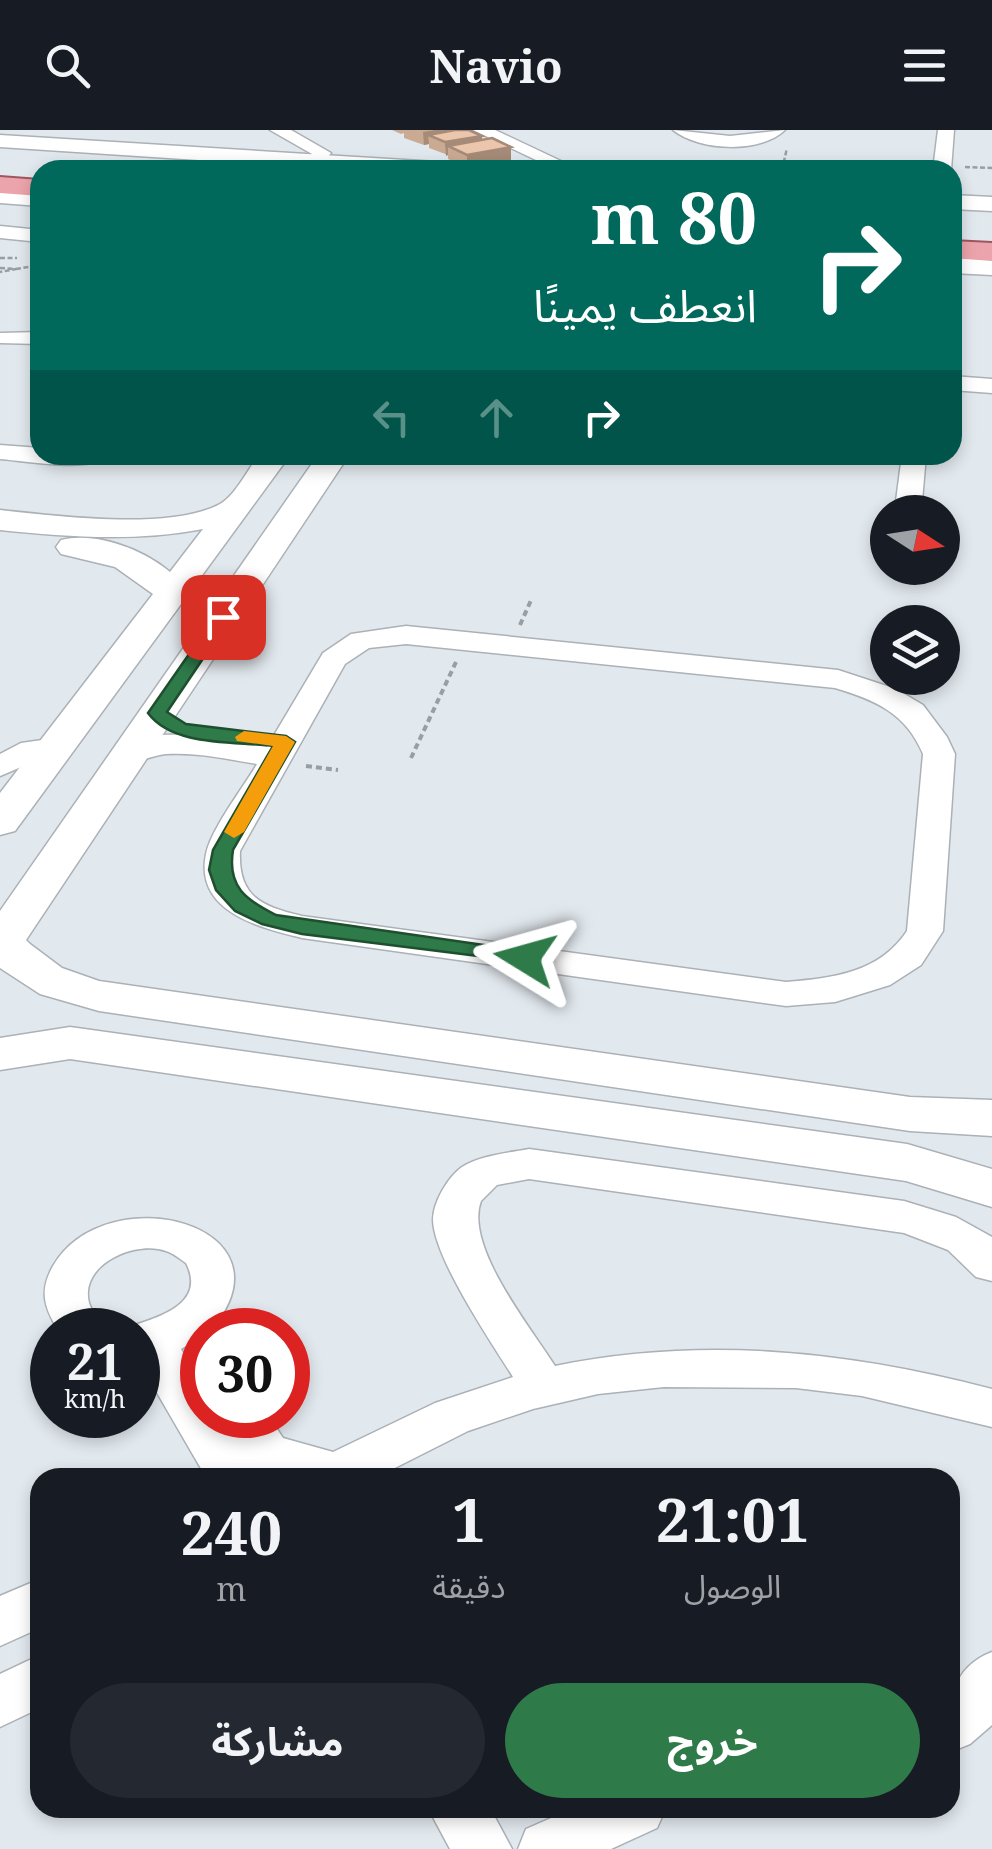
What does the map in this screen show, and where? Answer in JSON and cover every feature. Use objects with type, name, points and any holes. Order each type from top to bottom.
[{"type":"main road","points":[[0,168],[30,170]]},
{"type":"main road","points":[[0,185],[30,187]]},
{"type":"main road","points":[[962,231],[992,233]]},
{"type":"street","points":[[278,130],[323,153],[316,160]]},
{"type":"street","points":[[481,130],[548,160]]},
{"type":"street","points":[[681,130],[712,139],[742,140],[777,130]]},
{"type":"street","points":[[943,160],[946,130]]},
{"type":"street","points":[[0,144],[250,160]]},
{"type":"street","points":[[0,196],[30,198]]},
{"type":"street","points":[[962,205],[992,207]]},
{"type":"street","points":[[0,232],[30,235]]},
{"type":"street","points":[[2,338],[30,338]]},
{"type":"street","points":[[962,375],[992,377]]},
{"type":"street","points":[[962,384],[992,386]]},
{"type":"street","points":[[0,452],[30,455]]},
{"type":"street","points":[[0,822],[268,465]]},
{"type":"street","points":[[327,465],[1,943],[24,968],[49,983],[100,996],[910,1114],[992,1118]]},
{"type":"street","points":[[910,495],[913,465]]},
{"type":"street","points":[[0,520],[139,530],[174,526],[234,510]]},
{"type":"street","points":[[0,540],[90,549],[118,556],[160,578],[172,593]]},
{"type":"street","points":[[382,636],[838,680],[877,691],[910,708],[931,730],[939,754],[925,931],[908,957],[877,977],[835,990],[786,994],[269,920],[243,907],[226,890],[220,870],[223,850],[281,750],[333,659],[344,648],[382,636]]},
{"type":"street","points":[[157,713],[165,723],[182,730],[281,750]]},
{"type":"street","points":[[128,754],[170,745],[281,750]]},
{"type":"street","points":[[0,766],[32,750],[56,747]]},
{"type":"street","points":[[0,1054],[70,1043],[907,1163],[992,1188]]},
{"type":"street","points":[[544,1387],[454,1223],[459,1198],[478,1178],[499,1170],[529,1164],[904,1217],[946,1228],[982,1251],[992,1266]]},
{"type":"street","points":[[67,1308],[64,1296],[68,1277],[80,1259],[100,1245],[122,1235],[148,1232],[171,1234],[192,1242],[206,1256],[214,1272],[212,1291],[203,1310],[169,1341],[240,1468]]},
{"type":"street","points":[[350,1468],[465,1412],[544,1387],[678,1366],[770,1366],[893,1382],[992,1408]]},
{"type":"street","points":[[241,1468],[242,1438]]},
{"type":"street","points":[[245,1468],[292,1457],[320,1468]]},
{"type":"street","points":[[0,1622],[30,1607]]},
{"type":"street","points":[[960,1717],[978,1702],[992,1677]]},
{"type":"street","points":[[0,1702],[30,1686]]},
{"type":"street","points":[[463,1818],[483,1849]]},
{"type":"street","points":[[547,1849],[615,1818]]},
{"type":"path","points":[[0,270],[30,267]]},
{"type":"path","points":[[412,758],[466,642]]},
{"type":"building","points":[[469,130],[482,136],[445,142],[428,135]]},
{"type":"building","points":[[492,138],[511,147],[467,155],[448,146]]},
{"type":"slow traffic","points":[[234,832],[286,742],[244,737]]},
{"type":"route","points":[[223,617],[157,713],[165,723],[182,730],[286,742],[223,850],[220,870],[226,890],[243,907],[269,920],[525,958]]}]
